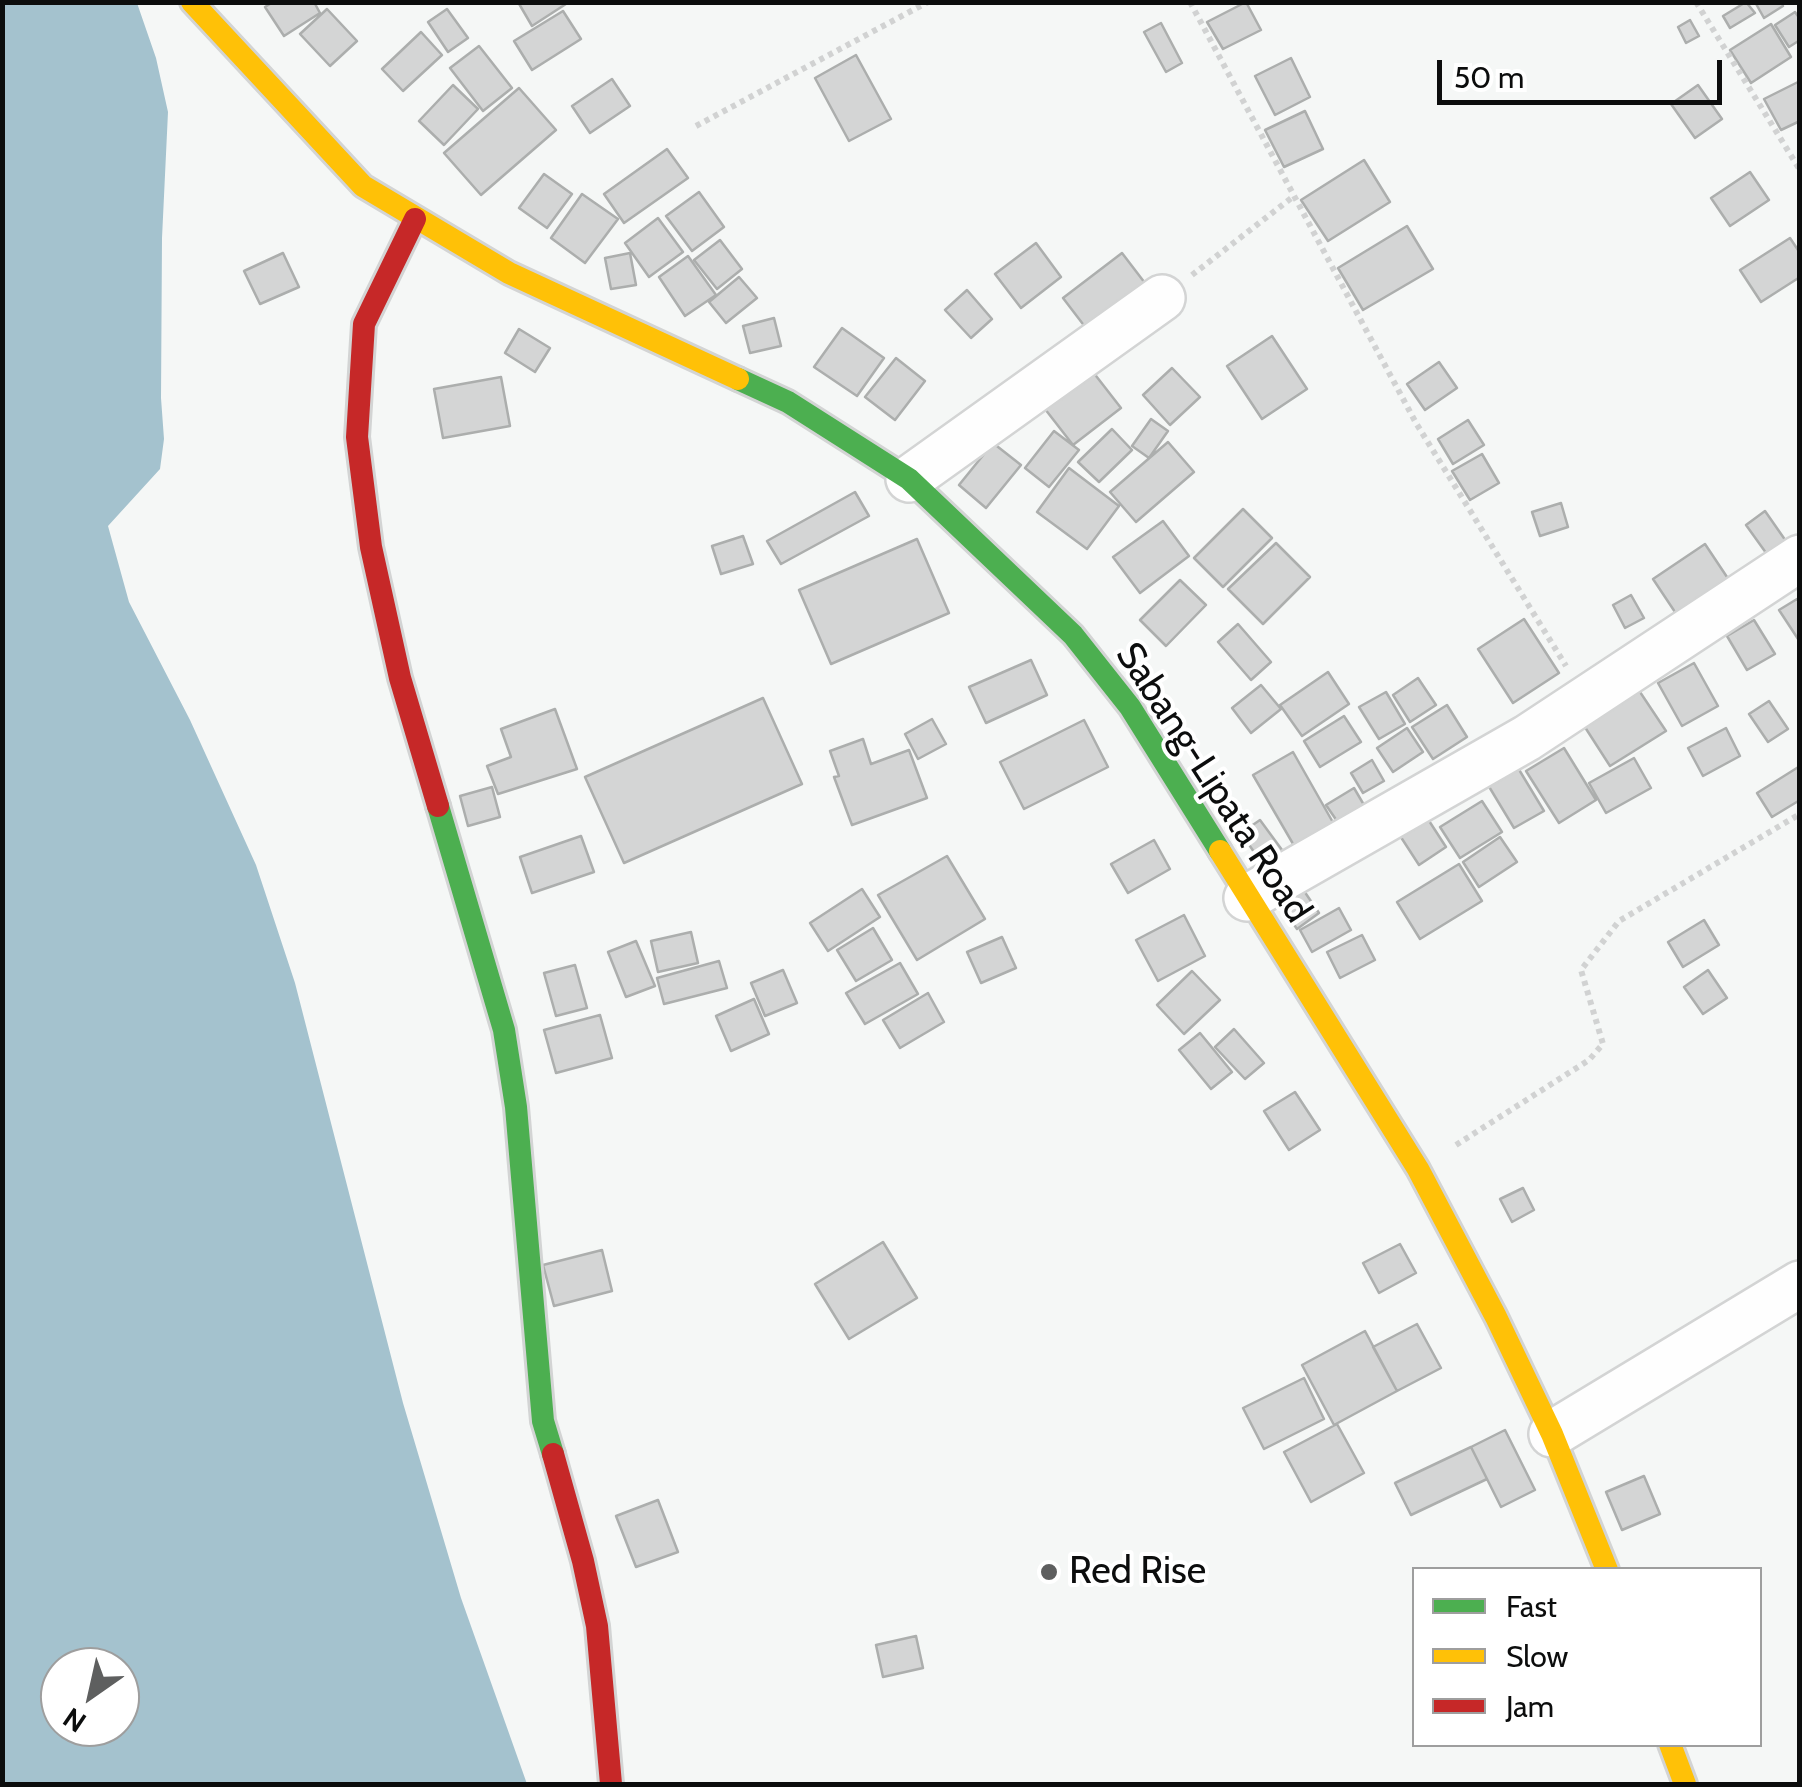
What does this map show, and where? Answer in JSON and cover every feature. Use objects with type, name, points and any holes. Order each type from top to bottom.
[{"type":"main road","name":"Sabang-Lipata Road","points":[[192,2],[363,186],[509,273],[788,402],[909,480],[1073,635],[1130,707],[1418,1168],[1552,1434],[1606,1567]]},
{"type":"main road","points":[[415,220],[364,324],[357,437],[370,547],[400,678],[504,1030],[516,1107],[543,1421],[598,1626],[610,1784]]},
{"type":"main road","points":[[1671,1747],[1685,1784]]},
{"type":"street","points":[[909,480],[1162,298]]},
{"type":"street","points":[[1248,898],[1526,738],[1800,558]]},
{"type":"street","points":[[1552,1434],[1800,1284]]},
{"type":"path","points":[[696,126],[928,2]]},
{"type":"path","points":[[1190,2],[1416,422],[1586,697]]},
{"type":"path","points":[[1696,2],[1800,170]]},
{"type":"path","points":[[1162,298],[1294,196]]},
{"type":"path","points":[[1418,1168],[1589,1060],[1603,1044],[1581,970],[1618,921],[1800,814]]},
{"type":"water","points":[[3,2],[137,3],[156,58],[168,112],[162,238],[164,439],[160,469],[108,526],[129,602],[190,720],[256,865],[295,983],[403,1403],[461,1598],[527,1784],[3,1784]]},
{"type":"building","points":[[273,2],[314,2],[320,13],[284,36],[265,7]]},
{"type":"building","points":[[518,2],[569,2],[532,26]]},
{"type":"building","points":[[1246,2],[1261,30],[1223,49],[1207,22]]},
{"type":"building","points":[[1746,2],[1755,13],[1730,28],[1723,16]]},
{"type":"building","points":[[1755,2],[1781,2],[1783,6],[1764,18]]},
{"type":"building","points":[[327,9],[357,41],[330,66],[300,34]]},
{"type":"building","points":[[447,9],[468,38],[448,52],[428,22]]},
{"type":"building","points":[[563,11],[581,39],[532,70],[514,41]]},
{"type":"building","points":[[1795,12],[1800,19],[1800,40],[1789,47],[1775,25]]},
{"type":"building","points":[[1690,20],[1699,36],[1686,43],[1678,27]]},
{"type":"building","points":[[1161,23],[1182,63],[1166,72],[1144,32]]},
{"type":"building","points":[[1771,24],[1791,57],[1751,83],[1730,50]]},
{"type":"building","points":[[421,32],[442,55],[403,91],[382,69]]},
{"type":"building","points":[[479,46],[512,88],[483,111],[450,68]]},
{"type":"building","points":[[856,55],[891,119],[849,141],[815,78]]},
{"type":"building","points":[[1291,58],[1310,97],[1275,115],[1255,76]]},
{"type":"building","points":[[612,79],[630,106],[590,133],[572,106]]},
{"type":"building","points":[[1800,81],[1800,121],[1781,130],[1764,99]]},
{"type":"building","points":[[453,85],[478,109],[444,145],[419,121]]},
{"type":"building","points":[[1698,85],[1722,119],[1695,138],[1671,104]]},
{"type":"building","points":[[519,88],[556,130],[481,195],[444,153]]},
{"type":"building","points":[[1305,111],[1323,149],[1284,167],[1265,130]]},
{"type":"building","points":[[667,149],[688,178],[624,223],[604,194]]},
{"type":"building","points":[[1364,160],[1390,202],[1328,241],[1301,200]]},
{"type":"building","points":[[1750,172],[1769,200],[1730,226],[1711,198]]},
{"type":"building","points":[[544,174],[572,194],[547,228],[519,208]]},
{"type":"building","points":[[699,192],[724,227],[692,251],[666,216]]},
{"type":"building","points":[[582,194],[618,219],[585,263],[551,238]]},
{"type":"building","points":[[658,218],[683,252],[649,277],[625,243]]},
{"type":"building","points":[[1407,226],[1433,269],[1363,310],[1338,268]]},
{"type":"building","points":[[1790,238],[1800,253],[1800,277],[1761,302],[1740,270]]},
{"type":"building","points":[[720,240],[742,269],[717,289],[694,260]]},
{"type":"building","points":[[1036,243],[1061,277],[1021,308],[995,274]]},
{"type":"building","points":[[283,253],[299,287],[260,304],[244,271]]},
{"type":"building","points":[[630,253],[636,285],[611,289],[605,258]]},
{"type":"building","points":[[1122,253],[1148,287],[1089,332],[1063,298]]},
{"type":"building","points":[[688,256],[716,295],[685,316],[659,277]]},
{"type":"building","points":[[739,277],[757,298],[726,323],[709,302]]},
{"type":"building","points":[[967,290],[992,319],[971,338],[945,310]]},
{"type":"building","points":[[774,318],[781,346],[750,353],[743,326]]},
{"type":"building","points":[[842,328],[884,358],[857,396],[814,367]]},
{"type":"building","points":[[519,329],[550,348],[535,372],[505,353]]},
{"type":"building","points":[[1272,336],[1307,389],[1262,419],[1227,366]]},
{"type":"building","points":[[896,358],[925,381],[895,420],[865,397]]},
{"type":"building","points":[[1439,362],[1457,388],[1425,410],[1407,384]]},
{"type":"building","points":[[1172,368],[1200,397],[1170,425],[1143,395]]},
{"type":"building","points":[[1093,372],[1121,408],[1073,445],[1045,409]]},
{"type":"building","points":[[501,377],[510,426],[443,438],[434,389]]},
{"type":"building","points":[[1151,419],[1168,431],[1149,458],[1132,446]]},
{"type":"building","points":[[1468,420],[1484,445],[1453,464],[1438,439]]},
{"type":"building","points":[[1112,429],[1132,450],[1099,482],[1078,462]]},
{"type":"building","points":[[1054,431],[1079,450],[1049,487],[1025,468]]},
{"type":"building","points":[[1168,442],[1194,472],[1136,522],[1110,492]]},
{"type":"building","points":[[993,443],[1021,465],[986,508],[959,485]]},
{"type":"building","points":[[1482,454],[1499,483],[1470,500],[1452,471]]},
{"type":"building","points":[[1069,468],[1119,506],[1087,549],[1037,512]]},
{"type":"building","points":[[855,492],[869,516],[781,564],[767,541]]},
{"type":"building","points":[[1561,503],[1568,527],[1540,536],[1532,512]]},
{"type":"building","points":[[1243,509],[1272,538],[1223,587],[1194,558]]},
{"type":"building","points":[[1765,511],[1788,544],[1769,557],[1746,525]]},
{"type":"building","points":[[1163,521],[1189,556],[1140,593],[1113,557]]},
{"type":"building","points":[[743,536],[753,564],[721,574],[712,546]]},
{"type":"building","points":[[917,539],[949,613],[831,664],[799,590]]},
{"type":"building","points":[[1276,543],[1310,577],[1263,624],[1228,589]]},
{"type":"building","points":[[1705,544],[1733,586],[1681,621],[1653,579]]},
{"type":"building","points":[[1180,580],[1206,605],[1166,646],[1140,620]]},
{"type":"building","points":[[1631,595],[1644,618],[1625,628],[1613,605]]},
{"type":"building","points":[[1797,599],[1800,603],[1800,642],[1779,610]]},
{"type":"building","points":[[1524,619],[1559,673],[1513,703],[1478,649]]},
{"type":"building","points":[[1754,620],[1775,654],[1747,670],[1727,636]]},
{"type":"building","points":[[1238,624],[1271,662],[1251,680],[1218,642]]},
{"type":"building","points":[[1031,660],[1047,695],[986,723],[969,687]]},
{"type":"building","points":[[1694,663],[1718,706],[1682,726],[1658,683]]},
{"type":"building","points":[[1328,672],[1349,704],[1302,736],[1280,705]]},
{"type":"building","points":[[1418,678],[1436,705],[1410,722],[1393,695]]},
{"type":"building","points":[[1261,685],[1281,709],[1251,733],[1232,708]]},
{"type":"building","points":[[1636,686],[1666,731],[1610,766],[1581,721]]},
{"type":"building","points":[[1386,692],[1405,724],[1379,739],[1359,707]]},
{"type":"building","points":[[763,698],[802,784],[624,863],[585,777]]},
{"type":"building","points":[[1769,701],[1788,729],[1768,742],[1749,714]]},
{"type":"building","points":[[1447,705],[1467,737],[1433,759],[1412,727]]},
{"type":"building","points":[[555,709],[577,769],[498,794],[487,766],[511,757],[501,729]]},
{"type":"building","points":[[1344,716],[1361,742],[1320,767],[1304,741]]},
{"type":"building","points":[[932,719],[946,744],[918,759],[905,734]]},
{"type":"building","points":[[1084,720],[1108,767],[1024,809],[1000,762]]},
{"type":"building","points":[[1407,728],[1423,752],[1393,772],[1377,748]]},
{"type":"building","points":[[1726,728],[1740,756],[1703,776],[1688,748]]},
{"type":"building","points":[[863,739],[871,764],[909,750],[927,798],[852,825],[834,777],[839,776],[830,751]]},
{"type":"building","points":[[1564,748],[1596,800],[1559,823],[1526,771]]},
{"type":"building","points":[[1293,752],[1335,826],[1296,849],[1253,775]]},
{"type":"building","points":[[1634,758],[1651,788],[1606,813],[1589,783]]},
{"type":"building","points":[[1372,760],[1384,781],[1363,793],[1351,773]]},
{"type":"building","points":[[1515,763],[1544,811],[1514,828],[1485,780]]},
{"type":"building","points":[[1800,766],[1800,800],[1772,817],[1757,793]]},
{"type":"building","points":[[492,787],[500,817],[468,826],[460,796]]},
{"type":"building","points":[[1354,788],[1364,805],[1337,821],[1326,805]]},
{"type":"building","points":[[1482,801],[1502,832],[1460,858],[1440,827]]},
{"type":"building","points":[[1422,810],[1446,847],[1419,865],[1395,828]]},
{"type":"building","points":[[1260,820],[1285,854],[1265,868],[1241,833]]},
{"type":"building","points":[[581,836],[594,872],[532,893],[520,857]]},
{"type":"building","points":[[1500,837],[1517,862],[1479,887],[1463,862]]},
{"type":"building","points":[[1154,840],[1170,869],[1128,893],[1111,864]]},
{"type":"building","points":[[947,856],[985,919],[917,960],[878,895]]},
{"type":"building","points":[[1459,864],[1482,901],[1420,939],[1397,902]]},
{"type":"building","points":[[1300,885],[1319,913],[1297,929],[1277,900]]},
{"type":"building","points":[[862,889],[880,917],[828,951],[810,923]]},
{"type":"building","points":[[1339,908],[1351,930],[1312,952],[1300,930]]},
{"type":"building","points":[[1184,915],[1205,956],[1158,981],[1136,940]]},
{"type":"building","points":[[1704,920],[1719,945],[1683,967],[1668,942]]},
{"type":"building","points":[[873,928],[892,960],[856,981],[837,950]]},
{"type":"building","points":[[691,932],[698,963],[658,972],[651,941]]},
{"type":"building","points":[[1362,935],[1375,960],[1340,978],[1327,952]]},
{"type":"building","points":[[1002,937],[1016,968],[981,983],[967,952]]},
{"type":"building","points":[[636,941],[655,986],[626,997],[608,952]]},
{"type":"building","points":[[719,961],[727,988],[664,1004],[657,978]]},
{"type":"building","points":[[900,963],[918,994],[865,1024],[846,993]]},
{"type":"building","points":[[575,965],[587,1008],[556,1016],[544,973]]},
{"type":"building","points":[[783,970],[797,1003],[765,1016],[751,983]]},
{"type":"building","points":[[1708,970],[1727,998],[1703,1014],[1684,987]]},
{"type":"building","points":[[1192,971],[1220,1000],[1184,1034],[1157,1005]]},
{"type":"building","points":[[928,993],[944,1022],[900,1048],[883,1020]]},
{"type":"building","points":[[754,999],[769,1034],[731,1051],[716,1016]]},
{"type":"building","points":[[600,1015],[612,1058],[556,1073],[544,1030]]},
{"type":"building","points":[[1234,1029],[1264,1063],[1245,1079],[1215,1047]]},
{"type":"building","points":[[1200,1033],[1232,1072],[1211,1089],[1179,1050]]},
{"type":"building","points":[[1295,1092],[1320,1130],[1289,1150],[1264,1111]]},
{"type":"building","points":[[1523,1188],[1534,1210],[1512,1222],[1500,1199]]},
{"type":"building","points":[[883,1242],[917,1298],[849,1339],[815,1284]]},
{"type":"building","points":[[1400,1244],[1416,1273],[1379,1293],[1363,1263]]},
{"type":"building","points":[[602,1250],[612,1291],[554,1306],[543,1265]]},
{"type":"building","points":[[1417,1324],[1441,1368],[1397,1391],[1373,1347]]},
{"type":"building","points":[[1365,1331],[1397,1391],[1334,1425],[1302,1365]]},
{"type":"building","points":[[1304,1378],[1324,1419],[1264,1449],[1243,1408]]},
{"type":"building","points":[[1337,1424],[1364,1473],[1311,1502],[1284,1452]]},
{"type":"building","points":[[1505,1430],[1535,1490],[1501,1507],[1471,1447]]},
{"type":"building","points":[[1471,1447],[1487,1479],[1411,1515],[1395,1483]]},
{"type":"building","points":[[1644,1476],[1660,1514],[1622,1530],[1606,1492]]},
{"type":"building","points":[[658,1500],[678,1552],[636,1567],[616,1516]]},
{"type":"building","points":[[916,1636],[923,1668],[883,1677],[876,1645]]},
{"type":"traffic: fast","points":[[738,379],[788,402],[909,479],[1073,635],[1130,707],[1220,851]]},
{"type":"traffic: fast","points":[[438,806],[504,1030],[516,1107],[543,1421],[553,1454]]},
{"type":"traffic: slow","points":[[192,2],[363,186],[509,273],[738,379]]},
{"type":"traffic: slow","points":[[1220,851],[1418,1169],[1552,1434],[1606,1567]]},
{"type":"traffic: slow","points":[[1671,1747],[1685,1784]]},
{"type":"traffic: jam","points":[[415,219],[364,324],[357,437],[371,547],[400,678],[438,806]]},
{"type":"traffic: jam","points":[[553,1454],[597,1626],[611,1784]]},
{"type":"place","name":"Red Rise","points":[[1049,1572]]}]
